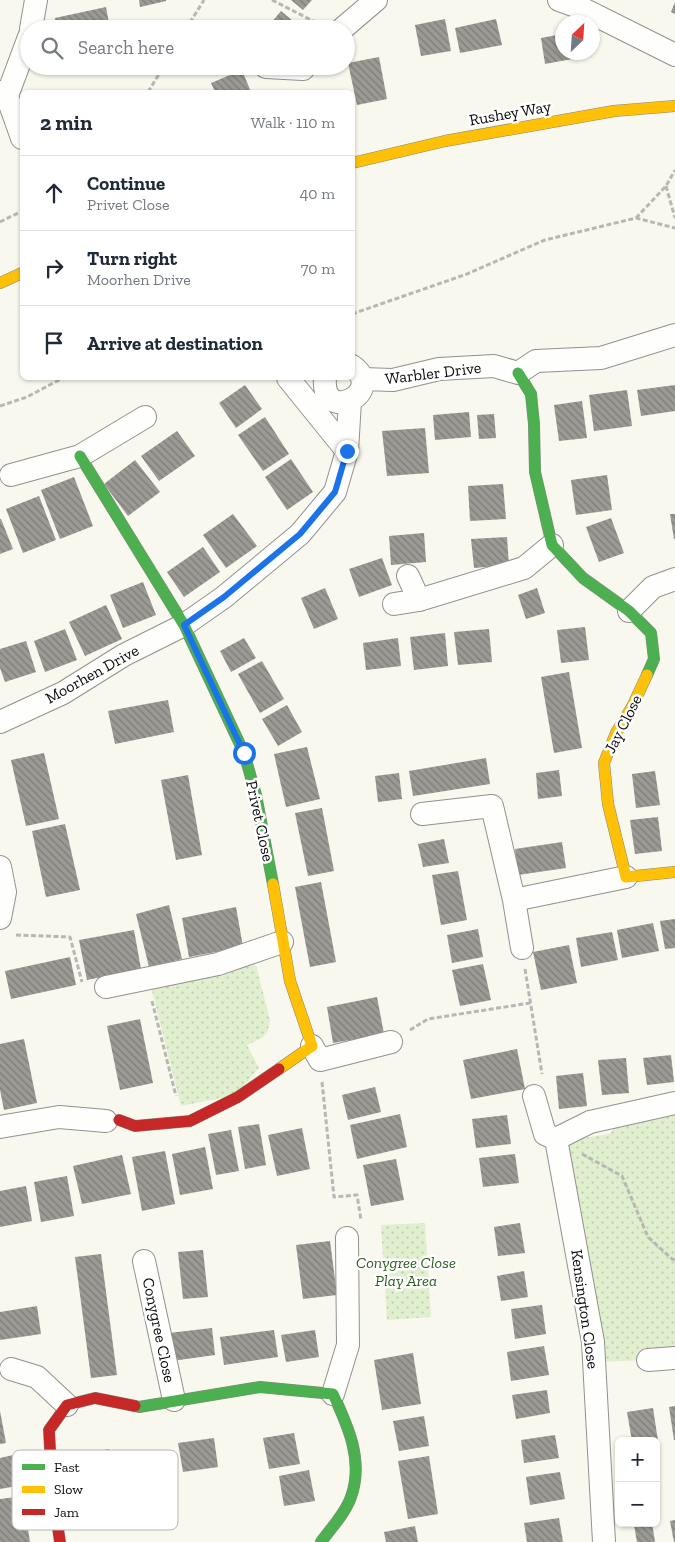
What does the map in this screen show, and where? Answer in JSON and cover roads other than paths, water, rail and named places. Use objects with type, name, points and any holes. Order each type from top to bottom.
[{"type":"street","points":[[33,20],[36,0]]},
{"type":"street","points":[[353,20],[376,0]]},
{"type":"street","points":[[559,0],[581,8],[613,36],[675,54]]},
{"type":"street","points":[[20,58],[4,94],[20,133]]},
{"type":"street","name":"Rushey Way","points":[[355,162],[445,141],[614,111],[675,106]]},
{"type":"street","points":[[0,283],[20,274]]},
{"type":"street","points":[[394,604],[419,600],[524,568],[552,545],[535,472],[531,394],[518,373],[536,361],[601,358],[675,336]]},
{"type":"street","name":"Warbler Drive","points":[[357,373],[393,380],[439,369],[494,366],[518,373]]},
{"type":"street","name":"Moorhen Drive","points":[[0,722],[62,693],[124,656],[184,625],[224,597],[300,534],[335,492],[347,451],[350,401],[360,392],[357,373]]},
{"type":"street","points":[[290,380],[347,451]]},
{"type":"street","points":[[325,380],[326,393],[331,399],[343,403],[350,401]]},
{"type":"street","points":[[11,476],[80,456],[145,418]]},
{"type":"street","points":[[80,456],[184,625]]},
{"type":"street","name":"Jay Close","points":[[552,545],[583,578],[629,611],[651,633],[654,659],[636,699],[616,733],[604,762],[608,804],[626,877]]},
{"type":"street","points":[[408,576],[419,600]]},
{"type":"street","points":[[629,611],[654,587],[675,579]]},
{"type":"street","name":"Privet Close","points":[[184,625],[244,753],[260,813],[290,981],[316,1053]]},
{"type":"street","points":[[422,814],[492,806],[514,900],[522,948]]},
{"type":"street","points":[[0,867],[5,892],[5,926]]},
{"type":"street","points":[[514,900],[626,877],[675,872]]},
{"type":"street","points":[[96,989],[218,964],[282,942]]},
{"type":"street","points":[[0,1127],[59,1117],[112,1120],[135,1126],[190,1121],[238,1097],[316,1053],[391,1042]]},
{"type":"street","name":"Kensington Close","points":[[539,1089],[545,1134],[556,1139],[593,1342],[604,1542]]},
{"type":"street","points":[[556,1139],[590,1122],[675,1103]]},
{"type":"street","points":[[321,1542],[351,1498],[357,1462],[348,1425],[333,1394],[348,1345],[354,1231]]},
{"type":"street","name":"Conygree Close","points":[[144,1261],[174,1400]]},
{"type":"street","points":[[648,1360],[675,1358]]},
{"type":"street","points":[[11,1369],[37,1377],[67,1405],[50,1430],[51,1450]]},
{"type":"street","name":"Conygree Close","points":[[67,1405],[95,1398],[138,1407],[260,1388],[333,1394]]},
{"type":"park label","name":"Conygree Close Play Area","points":[[406,1271]]}]
